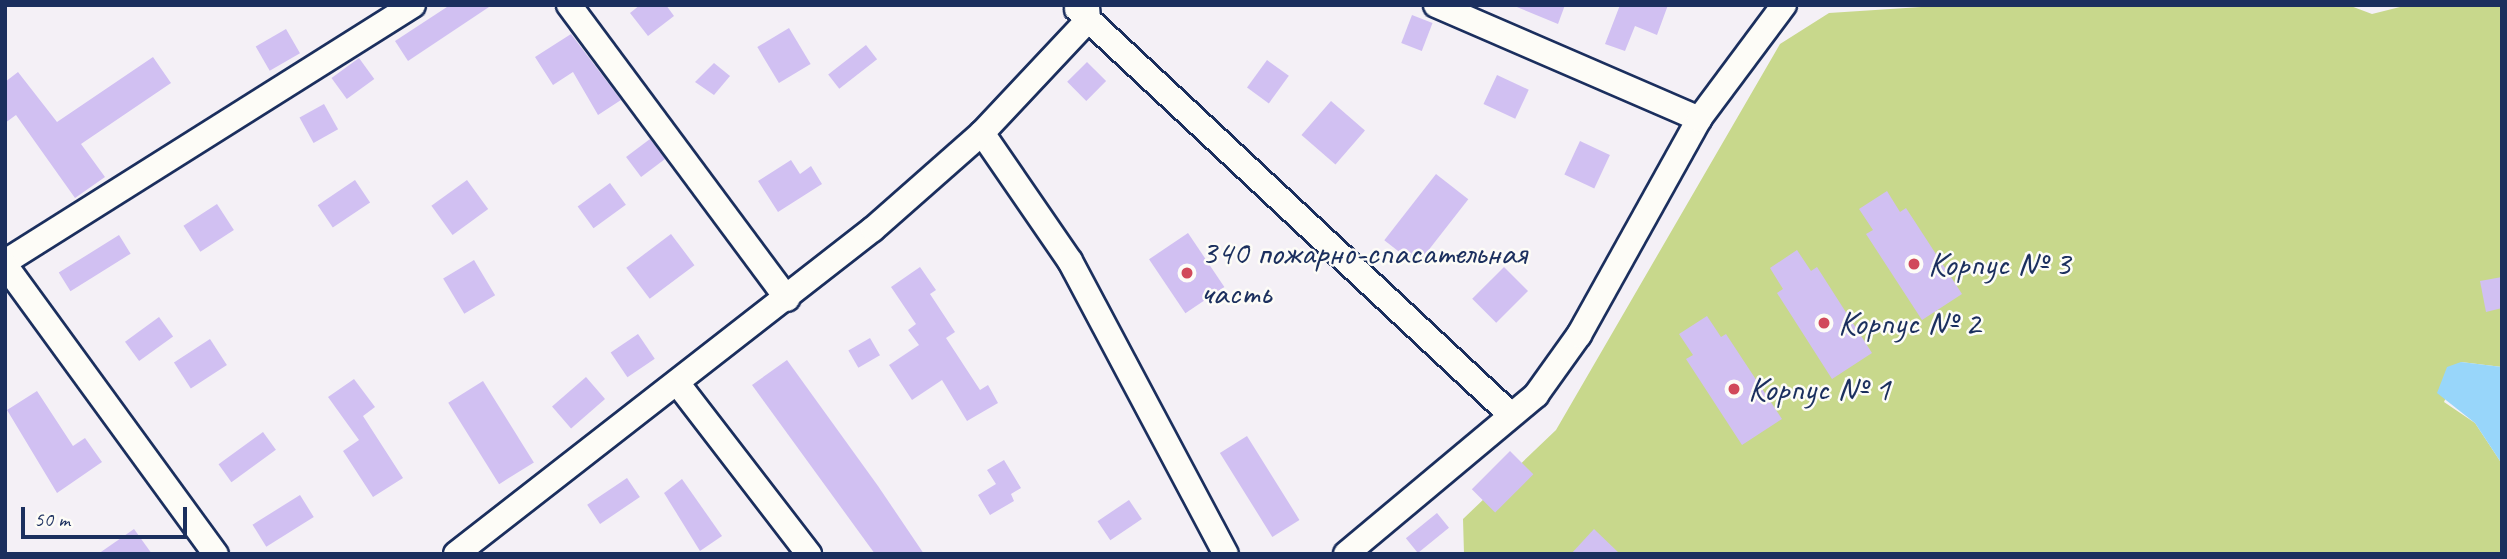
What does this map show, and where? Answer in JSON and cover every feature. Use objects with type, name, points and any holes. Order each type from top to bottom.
[{"type":"street","points":[[216,554],[8,270],[413,5]]},
{"type":"street","points":[[569,5],[787,299]]},
{"type":"street","points":[[1436,5],[1699,119]]},
{"type":"street","points":[[1346,554],[1392,521],[1536,396],[1579,335],[1699,119],[1784,5]]},
{"type":"street","points":[[456,554],[787,299],[982,133],[1083,10],[1511,415]]},
{"type":"street","points":[[982,133],[1070,261],[1226,554]]},
{"type":"street","points":[[678,384],[809,554]]},
{"type":"green space","points":[[1952,5],[2348,5],[2372,14],[2408,5],[2502,5],[2502,367],[2461,362],[2444,402],[2475,423],[2502,464],[2502,554],[1464,554],[1463,519],[1556,430],[1780,44],[1829,13]]},
{"type":"water","points":[[2461,362],[2502,367],[2502,464],[2475,423],[2437,393],[2447,367]]},
{"type":"building","points":[[450,5],[492,5],[408,61],[395,41]]},
{"type":"building","points":[[640,5],[666,5],[674,16],[648,36],[630,13]]},
{"type":"building","points":[[1512,5],[1565,5],[1558,24]]},
{"type":"building","points":[[1620,5],[1668,5],[1657,35],[1635,26],[1625,51],[1605,44]]},
{"type":"building","points":[[1412,15],[1433,23],[1422,51],[1401,43]]},
{"type":"building","points":[[789,28],[811,64],[779,83],[757,47]]},
{"type":"building","points":[[286,29],[300,53],[270,71],[256,46]]},
{"type":"building","points":[[571,34],[621,100],[598,115],[573,72],[553,85],[535,57]]},
{"type":"building","points":[[866,45],[877,59],[839,89],[828,75]]},
{"type":"building","points":[[153,57],[171,83],[81,144],[105,177],[75,198],[16,115],[5,123],[5,82],[18,72],[57,122]]},
{"type":"building","points":[[359,58],[374,79],[347,99],[331,78]]},
{"type":"building","points":[[1267,60],[1289,76],[1269,103],[1247,88]]},
{"type":"building","points":[[1087,62],[1106,81],[1086,101],[1067,82]]},
{"type":"building","points":[[714,63],[730,76],[714,95],[695,82]]},
{"type":"building","points":[[1497,75],[1529,90],[1515,119],[1483,104]]},
{"type":"building","points":[[1331,101],[1365,131],[1335,164],[1301,135]]},
{"type":"building","points":[[324,104],[338,129],[314,143],[300,118]]},
{"type":"building","points":[[650,139],[665,159],[641,177],[626,157]]},
{"type":"building","points":[[1580,141],[1610,155],[1594,188],[1564,175]]},
{"type":"building","points":[[791,160],[800,174],[811,166],[822,184],[778,212],[758,181]]},
{"type":"building","points":[[1436,174],[1468,199],[1417,265],[1384,240]]},
{"type":"building","points":[[355,180],[370,202],[333,228],[318,205]]},
{"type":"building","points":[[467,180],[488,209],[453,235],[431,206]]},
{"type":"building","points":[[610,183],[626,205],[594,228],[578,207]]},
{"type":"building","name":"Корпус № 3","points":[[1887,191],[1900,212],[1906,208],[1962,294],[1922,320],[1866,234],[1873,230],[1859,209]]},
{"type":"building","points":[[217,204],[234,230],[200,252],[183,226]]},
{"type":"building","points":[[1188,233],[1224,287],[1185,313],[1149,259]]},
{"type":"building","points":[[671,234],[694,265],[650,299],[626,268]]},
{"type":"building","points":[[119,235],[131,254],[70,291],[59,273]]},
{"type":"building","name":"Корпус № 2","points":[[1797,250],[1811,271],[1817,267],[1872,353],[1832,379],[1777,293],[1783,289],[1770,268]]},
{"type":"building","points":[[474,260],[495,295],[464,314],[443,279]]},
{"type":"building","points":[[920,267],[936,290],[930,294],[955,332],[946,338],[980,390],[988,385],[998,403],[967,421],[942,380],[912,400],[889,365],[919,345],[908,330],[916,324],[891,287]]},
{"type":"building","points":[[1504,267],[1528,291],[1496,323],[1472,299]]},
{"type":"building","points":[[2502,277],[2502,308],[2486,312],[2480,281]]},
{"type":"building","name":"Корпус № 1","points":[[1707,316],[1721,337],[1726,334],[1782,419],[1742,445],[1686,359],[1693,355],[1679,334]]},
{"type":"building","points":[[159,317],[173,336],[139,361],[125,342]]},
{"type":"building","points":[[638,334],[655,359],[627,377],[611,352]]},
{"type":"building","points":[[870,338],[880,355],[858,368],[848,350]]},
{"type":"building","points":[[210,339],[227,365],[191,388],[174,362]]},
{"type":"building","points":[[787,360],[924,554],[875,554],[752,385]]},
{"type":"building","points":[[586,377],[605,399],[571,428],[552,407]]},
{"type":"building","points":[[354,379],[375,407],[363,416],[403,478],[373,497],[343,451],[359,440],[328,397]]},
{"type":"building","points":[[483,381],[534,462],[499,484],[448,403]]},
{"type":"building","points":[[37,391],[73,446],[85,438],[102,462],[57,493],[7,410]]},
{"type":"building","points":[[263,432],[276,450],[231,482],[219,464]]},
{"type":"building","points":[[1247,436],[1299,520],[1272,537],[1220,453]]},
{"type":"building","points":[[1510,451],[1533,474],[1495,513],[1472,489]]},
{"type":"building","points":[[1004,460],[1021,488],[1011,494],[1014,501],[990,515],[978,495],[996,484],[987,470]]},
{"type":"building","points":[[627,478],[640,497],[600,524],[587,505]]},
{"type":"building","points":[[682,479],[722,536],[700,551],[664,493]]},
{"type":"building","points":[[300,495],[314,517],[266,547],[253,525]]},
{"type":"building","points":[[1129,500],[1142,519],[1110,540],[1097,521]]},
{"type":"building","points":[[1437,513],[1449,528],[1418,553],[1406,538]]},
{"type":"building","points":[[134,529],[152,554],[98,554]]},
{"type":"building","points":[[1594,529],[1620,554],[1571,554]]},
{"type":"place","name":"Корпус № 3","points":[[1914,264]]},
{"type":"place","name":"340 пожарно-спасательная часть","points":[[1187,273]]},
{"type":"place","name":"Корпус № 2","points":[[1824,323]]},
{"type":"place","name":"Корпус № 1","points":[[1734,389]]}]
